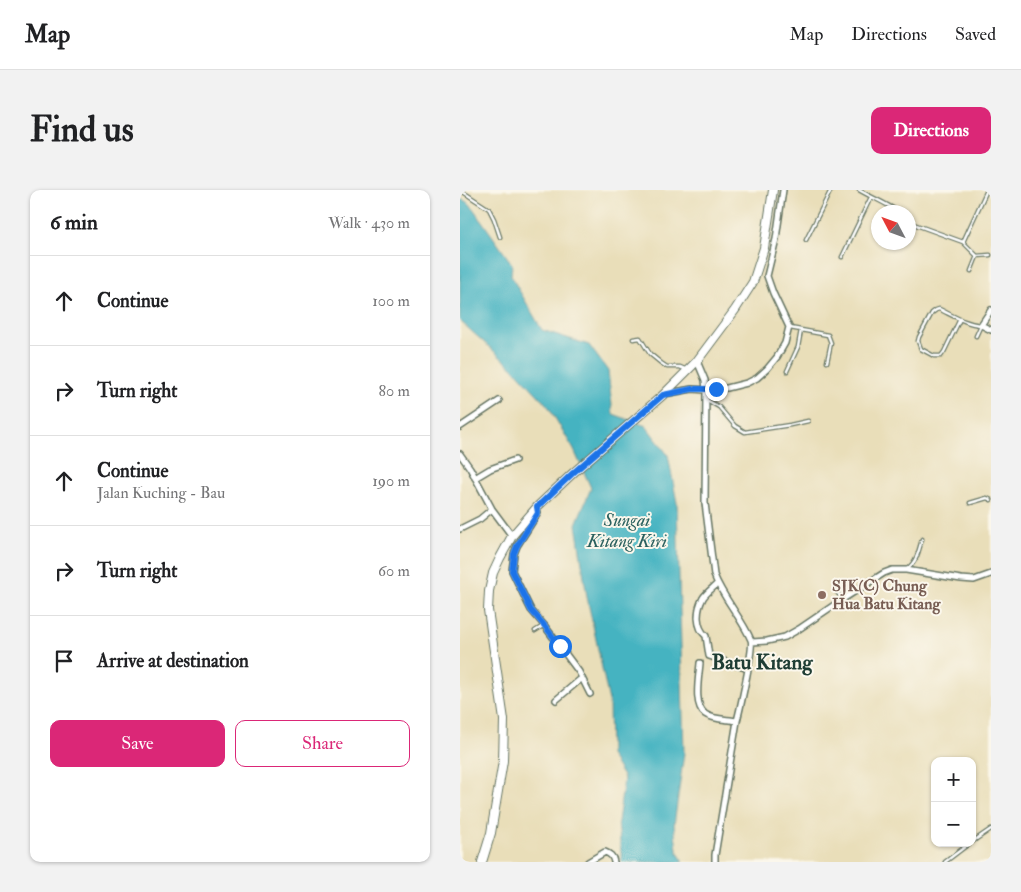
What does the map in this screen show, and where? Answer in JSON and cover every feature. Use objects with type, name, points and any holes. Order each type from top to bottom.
[{"type":"main road","points":[[482,862],[490,833],[503,761],[504,720],[488,610],[493,573],[512,536],[537,507],[663,395],[697,361],[735,310],[753,282],[764,248],[773,190]]},
{"type":"street","points":[[663,395],[692,389],[727,388],[747,383],[757,378],[777,357],[785,343],[788,327],[767,276],[776,239],[783,190]]},
{"type":"street","points":[[991,310],[981,325],[991,330]]},
{"type":"street","points":[[697,361],[705,380],[706,390],[705,503],[714,576],[752,642],[743,702],[737,721],[714,855],[715,862]]},
{"type":"street","points":[[460,427],[498,401]]},
{"type":"street","points":[[460,454],[470,468],[492,509],[512,536]]},
{"type":"street","points":[[475,478],[490,469],[515,460]]},
{"type":"street","points":[[537,507],[538,513],[517,546],[512,571],[531,610],[579,672],[590,694]]},
{"type":"street","points":[[460,529],[480,519],[492,509]]},
{"type":"street","points":[[752,642],[767,642],[785,637],[884,573],[892,570],[906,570],[974,580],[991,574]]},
{"type":"street","points":[[717,584],[703,597],[698,622],[701,631],[706,636],[708,656],[748,669]]},
{"type":"street","points":[[700,663],[698,694],[701,710],[712,717],[737,721]]},
{"type":"street","points":[[556,700],[582,678]]},
{"type":"street","points":[[588,862],[605,852],[610,854],[614,862]]},
{"type":"lane","points":[[460,190],[489,209],[500,238]]},
{"type":"lane","points":[[806,240],[831,190]]},
{"type":"lane","points":[[859,190],[888,205]]},
{"type":"lane","points":[[963,242],[987,190]]},
{"type":"lane","points":[[842,257],[871,197]]},
{"type":"lane","points":[[916,225],[963,242],[977,256]]},
{"type":"lane","points":[[977,256],[990,255]]},
{"type":"lane","points":[[971,271],[977,256]]},
{"type":"lane","points":[[960,319],[941,356],[934,356],[920,349],[919,337],[932,313],[939,309],[960,319],[981,325],[976,336]]},
{"type":"lane","points":[[788,327],[828,335],[831,343],[827,362]]},
{"type":"lane","points":[[787,371],[798,347],[801,330]]},
{"type":"lane","points":[[634,339],[640,338],[650,354],[667,367],[680,367],[688,370]]},
{"type":"lane","points":[[706,399],[719,408],[735,426],[745,432],[790,426],[808,421]]},
{"type":"lane","points":[[970,503],[987,498],[991,500]]},
{"type":"lane","points":[[906,570],[912,566],[917,557],[922,539]]},
{"type":"lane","points":[[836,591],[843,599]]},
{"type":"lane","points":[[535,631],[544,625]]},
{"type":"lane","points":[[976,840],[991,829]]},
{"type":"lane","points":[[945,862],[966,847]]},
{"type":"water","name":"Sungai Kitang Kiri","points":[[460,198],[470,204],[512,264],[511,276],[542,330],[589,345],[608,371],[613,414],[646,426],[668,455],[677,503],[684,753],[674,825],[677,850],[683,862],[622,862],[618,822],[624,778],[610,755],[609,701],[587,597],[576,524],[591,488],[574,450],[548,406],[514,369],[460,321]]},
{"type":"place","name":"SJK(C) Chung Hua Batu Kitang","points":[[822,595]]},
{"type":"district","name":"Batu Kitang","points":[[762,662]]},
{"type":"route","points":[[560,646],[531,610],[512,571],[517,546],[538,513],[537,507],[663,395],[692,389],[716,389]]}]
